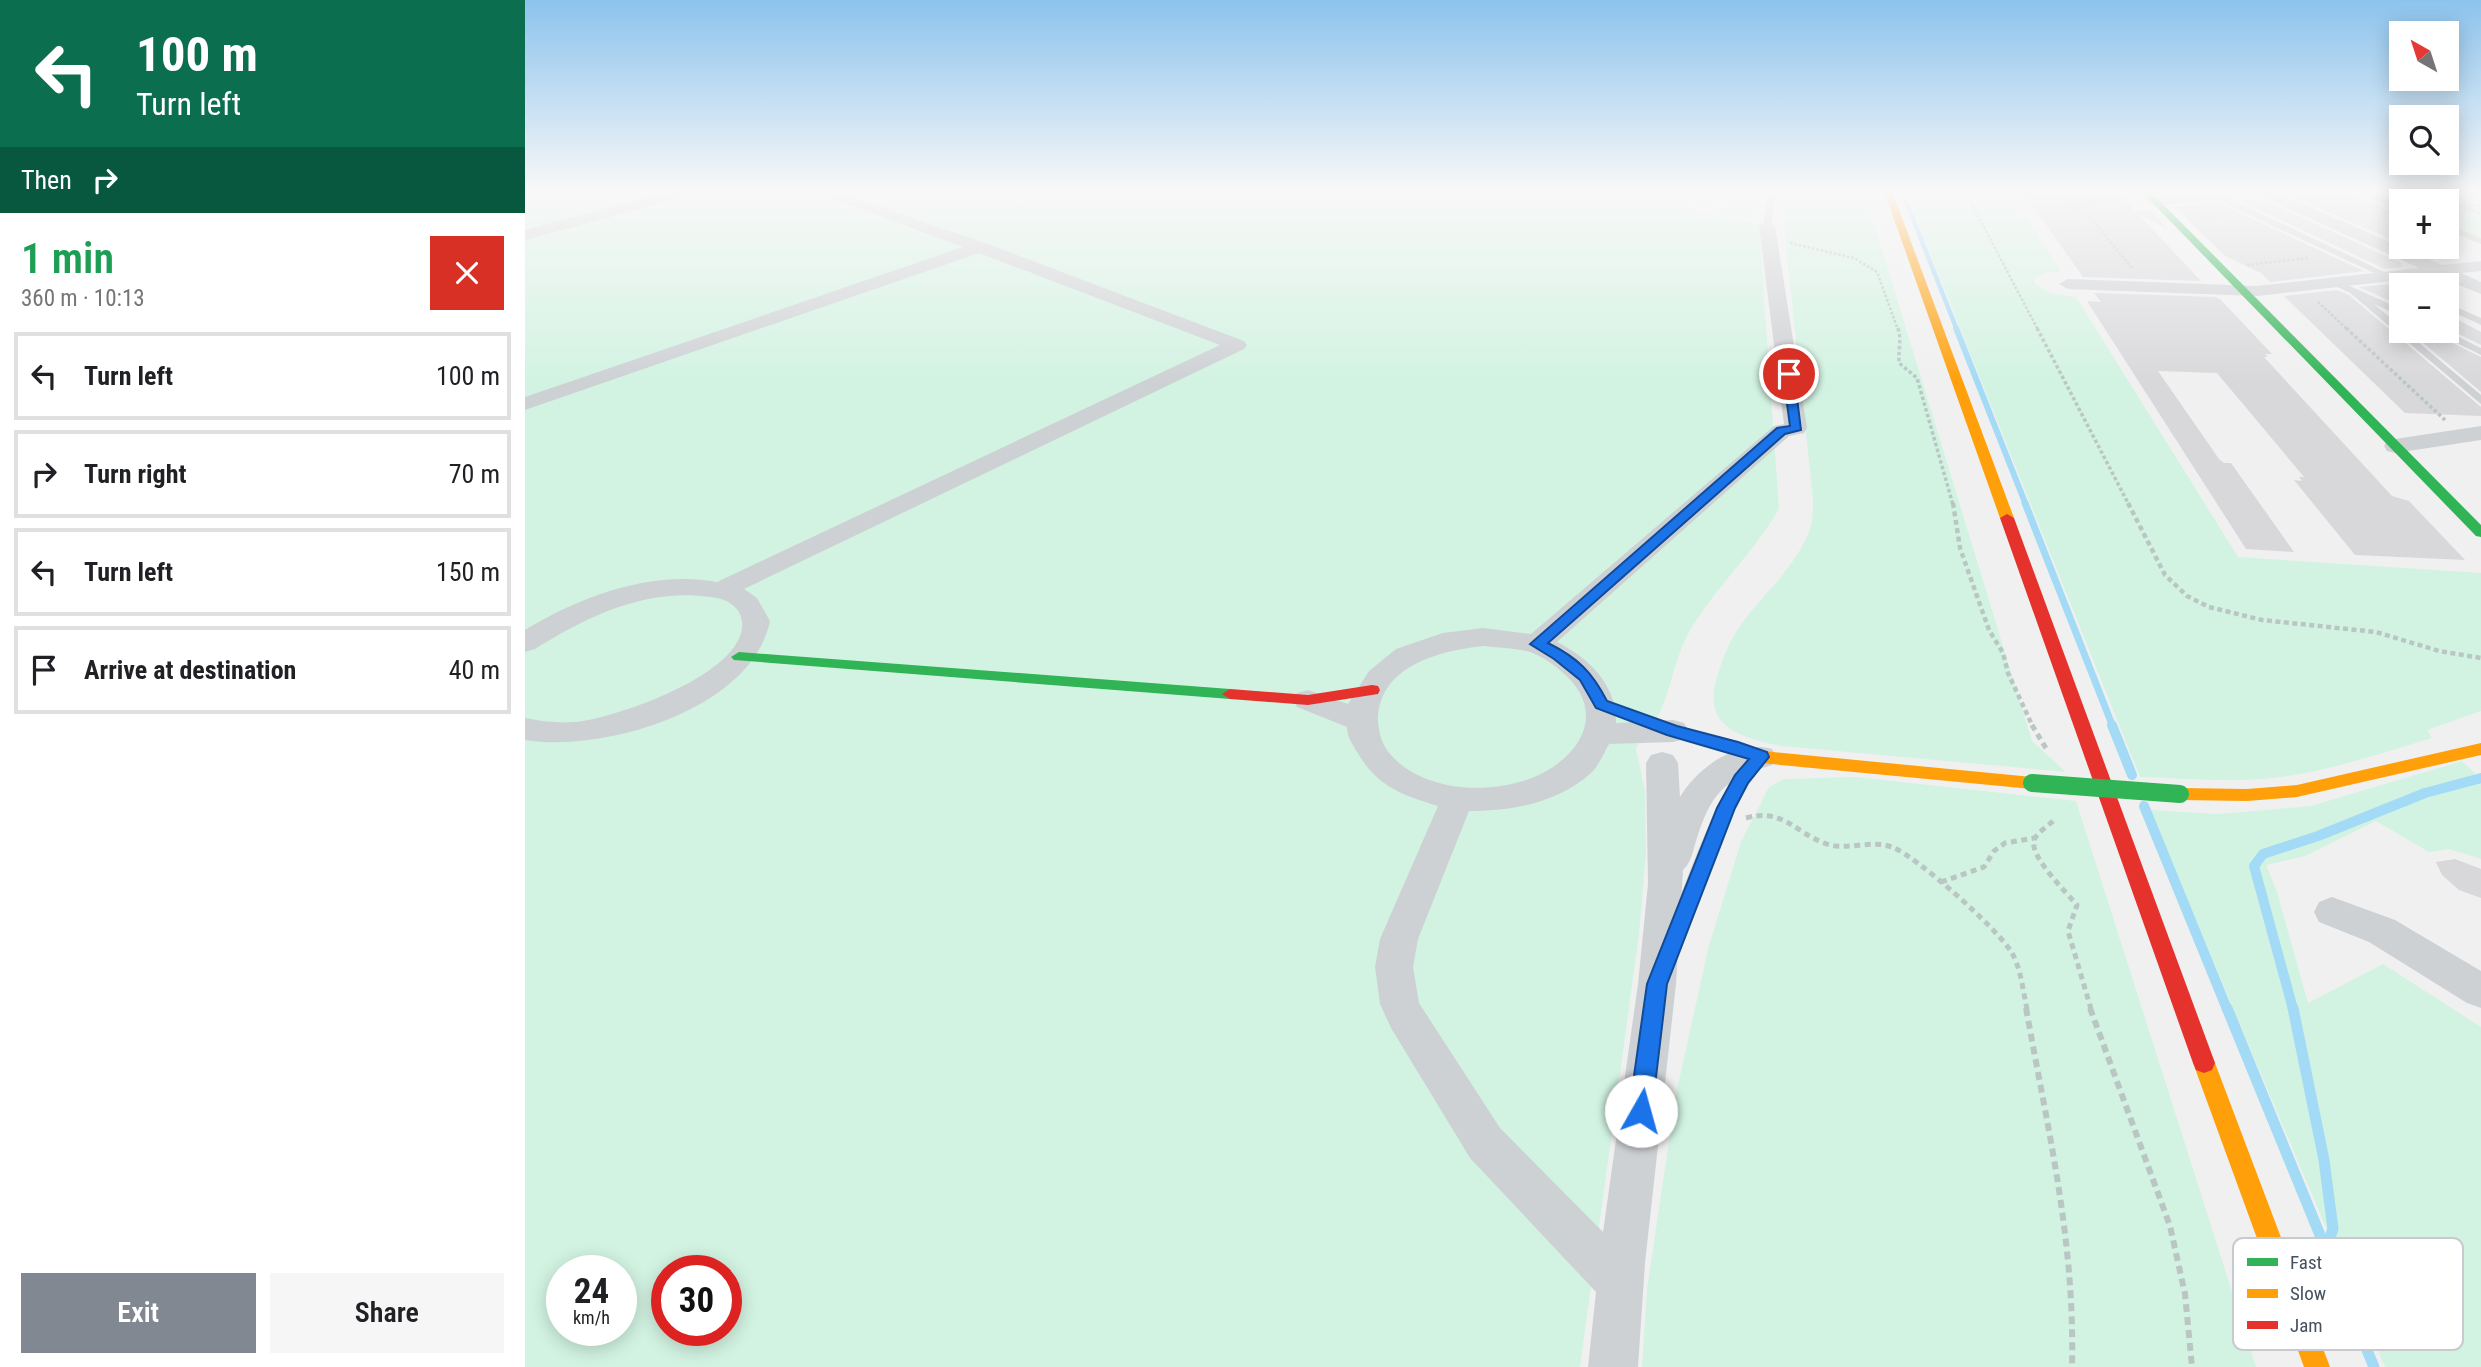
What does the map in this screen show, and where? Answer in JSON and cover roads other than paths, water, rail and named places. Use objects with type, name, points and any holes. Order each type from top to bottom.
[{"type":"main road","points":[[1911,255],[2268,1238]]},
{"type":"main road","points":[[2205,255],[2481,533]]},
{"type":"main road","points":[[739,657],[1308,700],[1372,690]]},
{"type":"main road","points":[[1673,731],[1732,746],[1761,757],[1843,767],[2180,794],[2277,794],[2315,788],[2441,755],[2481,749]]},
{"type":"main road","points":[[2311,1350],[2318,1367]]},
{"type":"street","points":[[525,404],[956,255]]},
{"type":"street","points":[[721,590],[1237,345],[1000,255]]},
{"type":"street","points":[[1537,644],[1781,431],[1796,428],[1771,255]]},
{"type":"street","points":[[2404,255],[2481,289]]},
{"type":"street","points":[[2430,273],[2481,266]]},
{"type":"street","points":[[2068,284],[2243,291],[2389,280]]},
{"type":"street","points":[[2395,446],[2481,433]]},
{"type":"street","points":[[525,643],[561,620],[604,602],[647,590],[688,586],[721,590],[746,602],[756,621],[749,646],[725,673],[685,699],[635,720],[583,732],[536,733],[525,729]]},
{"type":"street","points":[[1483,637],[1537,644],[1560,655],[1587,677],[1601,719],[1582,763],[1549,786],[1505,799],[1457,799],[1413,787],[1380,764],[1363,736],[1363,705],[1378,678],[1406,656],[1443,642],[1483,637]]},
{"type":"street","points":[[1308,700],[1363,721]]},
{"type":"street","points":[[1601,719],[1673,731]]},
{"type":"street","points":[[2441,755],[2481,736]]},
{"type":"street","points":[[1666,884],[1689,808],[1697,791],[1737,762],[1761,757]]},
{"type":"street","points":[[1613,1367],[1620,1283],[1657,984],[1666,884],[1662,763],[1676,776],[1717,776]]},
{"type":"street","points":[[1457,799],[1393,957],[1395,995],[1410,1025],[1422,1039],[1485,1143],[1620,1283]]},
{"type":"street","points":[[2332,912],[2363,922],[2392,937],[2481,991]]},
{"type":"lane","points":[[2343,255],[2389,278]]},
{"type":"lane","points":[[2336,283],[2389,308]]},
{"type":"lane","points":[[2354,292],[2481,401]]},
{"type":"lane","points":[[2459,312],[2481,322]]},
{"type":"lane","points":[[2459,341],[2481,352]]},
{"type":"lane","points":[[2466,388],[2481,386]]},
{"type":"lane","points":[[1657,984],[1726,808],[1741,779],[1761,757]]},
{"type":"waterway","points":[[1927,255],[1957,330]]},
{"type":"waterway","points":[[1956,328],[2026,505]]},
{"type":"waterway","points":[[2025,503],[2113,727]]},
{"type":"waterway","points":[[2112,725],[2132,775]]},
{"type":"waterway","points":[[2293,1009],[2254,866],[2263,854],[2318,836],[2425,793],[2481,778]]},
{"type":"waterway","points":[[2144,806],[2227,1009]]},
{"type":"waterway","points":[[2227,1008],[2321,1238]]},
{"type":"waterway","points":[[2293,1008],[2324,1160],[2333,1229],[2330,1238]]},
{"type":"waterway","points":[[2367,1350],[2374,1367]]}]
